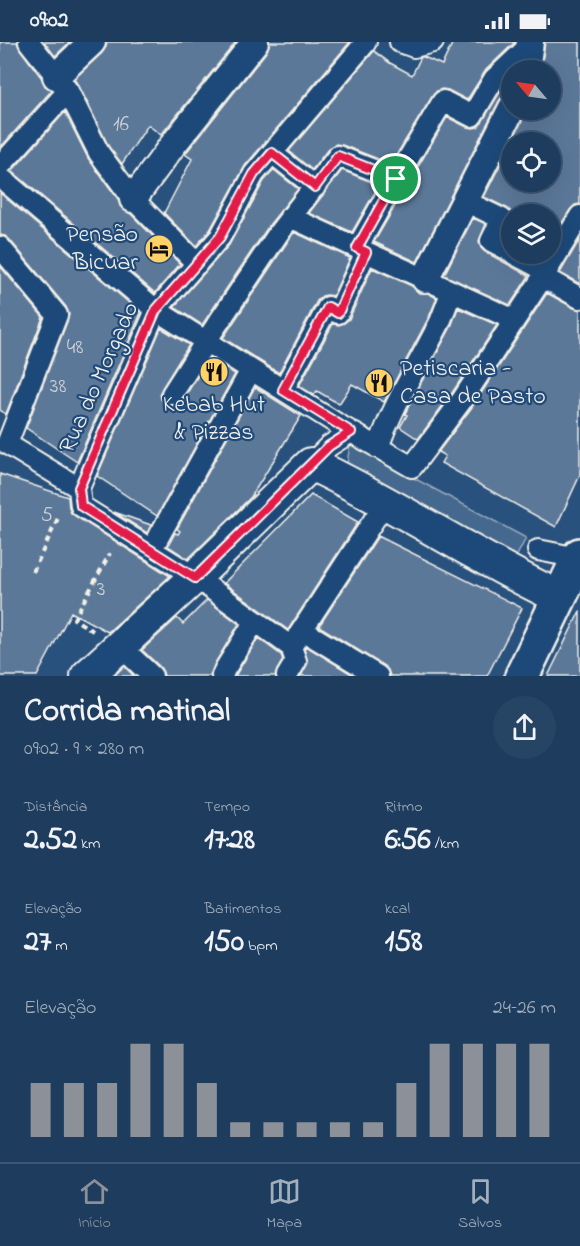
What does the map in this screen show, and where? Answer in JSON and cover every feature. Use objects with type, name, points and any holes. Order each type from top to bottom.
[{"type":"main road","points":[[522,676],[579,558]]},
{"type":"street","points":[[29,42],[62,84],[99,153],[133,199],[197,264]]},
{"type":"street","points":[[0,166],[92,42]]},
{"type":"street","points":[[133,199],[255,42]]},
{"type":"street","name":"Rua do Morgado","points":[[76,487],[156,310],[220,237],[254,174],[366,42]]},
{"type":"street","points":[[400,42],[414,47],[433,42]]},
{"type":"street","points":[[527,60],[530,43]]},
{"type":"street","points":[[283,390],[328,307],[338,313],[362,250],[396,179],[443,101],[472,116],[494,80],[530,43]]},
{"type":"street","points":[[425,279],[506,120]]},
{"type":"street","points":[[272,153],[315,187]]},
{"type":"street","points":[[172,394],[290,217],[338,156],[396,179]]},
{"type":"street","points":[[0,177],[156,310],[351,432],[412,467],[462,400],[580,216]]},
{"type":"street","points":[[465,201],[501,219]]},
{"type":"street","points":[[290,217],[514,320]]},
{"type":"street","points":[[501,221],[491,241],[501,246]]},
{"type":"street","points":[[0,247],[57,315],[3,450],[76,487],[81,506],[152,549],[255,621],[378,676]]},
{"type":"street","points":[[529,264],[580,297]]},
{"type":"street","points":[[378,448],[383,432],[441,320],[452,291]]},
{"type":"street","points":[[152,549],[251,370]]},
{"type":"street","points":[[87,676],[195,578],[329,446],[351,432]]},
{"type":"street","points":[[310,464],[345,480],[522,580],[559,597]]},
{"type":"street","points":[[287,676],[296,661],[296,638],[385,503]]},
{"type":"street","points":[[538,550],[579,558]]},
{"type":"street","points":[[222,676],[255,621]]},
{"type":"street","points":[[120,646],[152,676]]},
{"type":"path","points":[[33,572],[76,487]]},
{"type":"path","points":[[120,646],[74,620],[121,531]]},
{"type":"shaded area","points":[[350,444],[526,538],[512,565],[347,464]]},
{"type":"building","points":[[0,42],[17,42],[45,86],[52,90],[0,148]]},
{"type":"building","points":[[44,42],[70,42],[55,56]]},
{"type":"building","points":[[107,42],[236,42],[161,135],[148,125],[122,164],[109,147],[74,79],[102,53]]},
{"type":"building","points":[[270,42],[350,42],[245,166],[210,230],[196,246],[164,213],[192,159],[185,154],[267,51]]},
{"type":"building","points":[[453,42],[515,42],[486,70],[467,100],[448,90],[437,91],[391,164],[336,144],[328,149],[312,170],[289,151],[374,51],[412,75],[421,57],[442,65]]},
{"type":"building","points":[[545,42],[580,42],[580,204],[570,210],[561,224],[561,204],[501,205],[484,197],[501,163],[501,192],[561,192],[561,132],[516,132],[522,120],[561,120],[561,60],[542,60]]},
{"type":"building","points":[[501,90],[501,99],[417,262],[374,242],[447,117],[473,128],[478,127]]},
{"type":"building","points":[[65,112],[88,158],[118,199],[120,206],[131,214],[180,264],[155,293],[12,171]]},
{"type":"building","points":[[274,170],[298,189],[270,224],[202,325],[174,307],[229,245],[264,181]]},
{"type":"building","points":[[342,170],[379,185],[352,232],[309,213]]},
{"type":"building","points":[[0,193],[141,313],[77,462],[26,428],[69,314],[66,307],[9,239],[0,235]]},
{"type":"building","points":[[473,218],[486,224],[479,241],[481,248],[501,261],[501,264],[507,264],[529,276],[510,305],[444,275]]},
{"type":"building","points":[[294,232],[350,258],[333,296],[322,296],[317,301],[279,373],[223,338]]},
{"type":"building","points":[[580,239],[580,284],[560,273]]},
{"type":"building","points":[[0,266],[43,317],[6,414],[0,410]]},
{"type":"building","points":[[372,268],[412,286],[419,293],[428,293],[437,298],[384,402],[352,384],[339,404],[317,391],[314,395],[299,386],[333,324],[339,325],[349,319]]},
{"type":"building","points":[[547,293],[580,310],[580,475],[556,527],[441,463],[445,456],[438,452],[472,407]]},
{"type":"building","points":[[458,308],[497,325],[418,439],[400,427],[407,415],[405,414],[409,405],[451,327]]},
{"type":"building","points":[[161,328],[189,345],[160,393],[161,399],[166,404],[172,406],[182,401],[209,358],[235,374],[157,516],[97,476]]},
{"type":"building","points":[[255,387],[301,416],[251,497],[188,559],[168,546],[175,533],[178,534],[180,531],[177,529]]},
{"type":"building","points":[[0,474],[68,497],[71,513],[170,576],[108,632],[71,612],[37,676],[0,676]]},
{"type":"building","points":[[311,495],[358,522],[288,630],[224,583]]},
{"type":"building","points":[[114,512],[151,525],[147,533]]},
{"type":"building","points":[[378,536],[522,608],[487,676],[390,676],[384,666],[319,626]]},
{"type":"building","points":[[207,600],[239,624],[215,663],[210,676],[164,676],[160,667],[142,650],[177,618],[183,624]]},
{"type":"building","points":[[580,611],[580,676],[548,676]]},
{"type":"building","points":[[258,638],[281,655],[283,660],[275,676],[235,676]]},
{"type":"building","points":[[306,646],[355,676],[301,676],[308,663],[304,649]]},
{"type":"building","points":[[124,666],[134,676],[114,676]]},
{"type":"place","name":"Pensão Bicuar","points":[[159,249]]},
{"type":"place","name":"Kebab Hut & Pizzas","points":[[214,372]]},
{"type":"place","name":"Petiscaria - Casa de Pasto","points":[[379,383]]},
{"type":"route","points":[[272,153],[315,187],[338,156],[396,179],[357,248],[366,252],[338,313],[328,307],[283,390],[351,432],[329,446],[195,578],[81,506],[79,488],[156,310],[220,237],[254,174],[272,153]]}]
